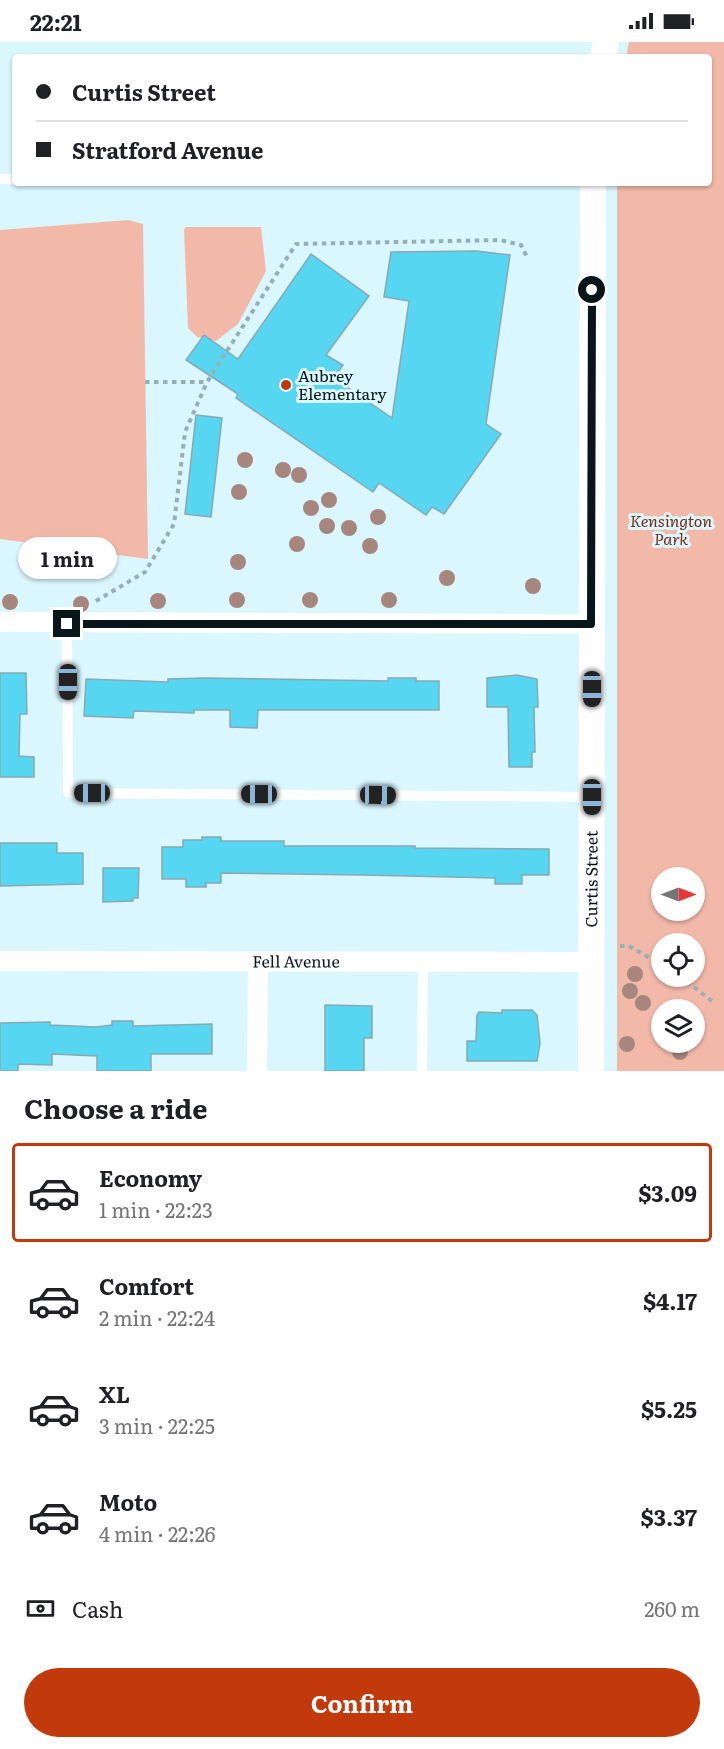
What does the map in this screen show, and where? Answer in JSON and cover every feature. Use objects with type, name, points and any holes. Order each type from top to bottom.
[{"type":"street","name":"Curtis Street","points":[[591,1071],[593,186]]},
{"type":"street","points":[[0,622],[591,624]]},
{"type":"street","name":"Fell Avenue","points":[[0,961],[591,962]]},
{"type":"street","points":[[257,1071],[258,962]]},
{"type":"lane","points":[[67,624],[68,793],[592,797]]},
{"type":"lane","points":[[422,1071],[423,961]]},
{"type":"path","points":[[93,603],[145,572],[174,524],[185,432],[207,382],[296,244],[500,240],[520,245],[528,259]]},
{"type":"path","points":[[145,382],[207,382]]},
{"type":"path","points":[[620,946],[629,946],[651,959]]},
{"type":"path","points":[[694,987],[713,1002]]},
{"type":"green space","name":"Kensington Park","points":[[629,42],[724,42],[724,1071],[617,1071],[617,186],[712,186],[712,54],[627,54]]},
{"type":"green space","points":[[128,220],[143,224],[148,559],[0,539],[0,230]]},
{"type":"green space","points":[[186,227],[261,227],[266,271],[238,324],[216,341],[197,337],[188,328],[184,229]]},
{"type":"building","points":[[476,251],[510,255],[486,424],[501,434],[444,514],[432,507],[426,515],[379,483],[373,492],[236,398],[238,394],[186,360],[204,335],[238,359],[311,254],[369,296],[326,355],[343,365],[334,378],[392,418],[409,301],[384,297],[391,252]]},
{"type":"building","points":[[196,415],[222,418],[211,517],[185,514]]},
{"type":"building","points":[[0,673],[26,673],[27,714],[20,714],[19,756],[34,757],[34,777],[0,777]]},
{"type":"building","points":[[517,675],[537,679],[538,707],[534,707],[535,752],[532,752],[532,767],[509,767],[508,707],[487,707],[487,678]]},
{"type":"building","points":[[388,678],[416,678],[416,681],[439,681],[439,710],[258,710],[257,728],[230,727],[230,710],[194,710],[194,713],[134,711],[133,718],[84,716],[86,679],[168,682],[168,679],[388,681]]},
{"type":"building","points":[[202,837],[221,837],[221,841],[284,841],[284,846],[549,849],[549,875],[522,875],[522,884],[495,884],[495,878],[221,873],[221,883],[206,883],[206,887],[186,887],[186,879],[162,879],[162,847],[183,847],[183,840],[202,840]]},
{"type":"building","points":[[0,843],[57,843],[57,853],[83,853],[83,884],[0,886]]},
{"type":"building","points":[[103,868],[139,868],[138,898],[133,898],[133,901],[103,902]]},
{"type":"building","points":[[325,1005],[372,1006],[372,1038],[364,1038],[364,1071],[325,1071]]},
{"type":"building","points":[[502,1010],[532,1010],[537,1015],[540,1043],[537,1061],[467,1061],[467,1041],[476,1041],[479,1012],[502,1013]]},
{"type":"building","points":[[112,1021],[133,1021],[133,1026],[212,1024],[212,1054],[151,1054],[151,1071],[97,1071],[97,1056],[52,1054],[52,1065],[18,1064],[18,1071],[0,1071],[0,1023],[50,1022],[50,1025],[96,1027],[112,1025]]},
{"type":"place","name":"Aubrey Elementary","points":[[286,385]]},
{"type":"route","points":[[67,624],[591,624],[592,290]]}]
